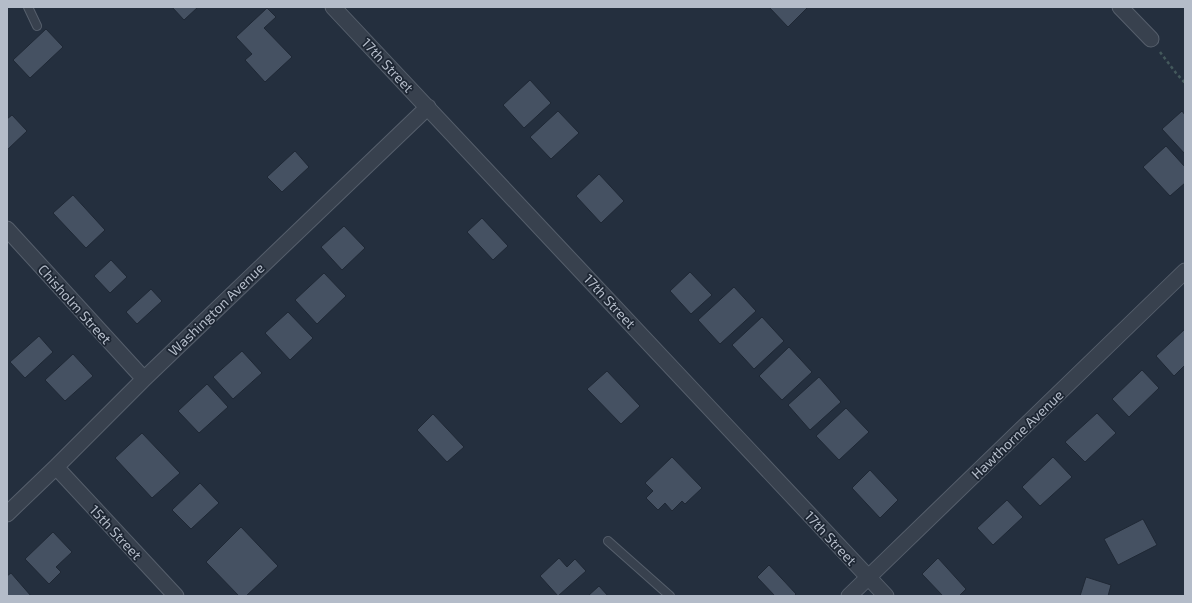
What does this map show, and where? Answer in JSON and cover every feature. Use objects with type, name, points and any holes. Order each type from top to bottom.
[{"type":"street","name":"17th Street","points":[[333,7],[886,596]]},
{"type":"street","points":[[1120,7],[1151,39]]},
{"type":"street","name":"Washington Avenue","points":[[7,514],[144,379],[428,107]]},
{"type":"street","name":"Chisholm Street","points":[[7,229],[144,379]]},
{"type":"street","name":"Hawthorne Avenue","points":[[849,596],[1185,271]]},
{"type":"street","name":"15th Street","points":[[56,467],[176,596]]},
{"type":"lane","points":[[28,7],[37,26]]},
{"type":"lane","points":[[608,541],[670,596]]},
{"type":"path","points":[[1151,39],[1185,83]]},
{"type":"building","points":[[172,7],[198,7],[184,20]]},
{"type":"building","points":[[769,7],[808,7],[788,27]]},
{"type":"building","points":[[267,8],[276,17],[264,28],[292,57],[265,82],[245,60],[252,54],[236,37]]},
{"type":"building","points":[[46,29],[63,47],[30,78],[13,60]]},
{"type":"building","points":[[530,80],[551,103],[524,128],[503,105]]},
{"type":"building","points":[[558,111],[579,133],[551,159],[530,137]]},
{"type":"building","points":[[1182,111],[1185,115],[1185,154],[1162,129]]},
{"type":"building","points":[[12,115],[27,131],[7,150],[7,119]]},
{"type":"building","points":[[1166,146],[1185,167],[1185,183],[1170,196],[1143,167]]},
{"type":"building","points":[[295,151],[309,167],[282,192],[267,177]]},
{"type":"building","points":[[599,174],[624,201],[601,223],[576,196]]},
{"type":"building","points":[[73,195],[105,230],[86,248],[53,213]]},
{"type":"building","points":[[482,218],[508,246],[493,260],[467,232]]},
{"type":"building","points":[[344,226],[365,248],[342,270],[321,247]]},
{"type":"building","points":[[111,260],[127,277],[110,293],[94,276]]},
{"type":"building","points":[[690,272],[712,295],[691,314],[670,291]]},
{"type":"building","points":[[324,273],[346,296],[317,324],[295,300]]},
{"type":"building","points":[[734,287],[756,311],[720,344],[698,320]]},
{"type":"building","points":[[151,289],[162,301],[137,324],[126,312]]},
{"type":"building","points":[[288,312],[313,338],[290,360],[265,333]]},
{"type":"building","points":[[762,317],[784,341],[754,369],[732,345]]},
{"type":"building","points":[[1185,329],[1185,365],[1174,376],[1156,356]]},
{"type":"building","points":[[39,336],[53,352],[25,378],[10,362]]},
{"type":"building","points":[[789,347],[812,372],[782,400],[759,376]]},
{"type":"building","points":[[242,351],[262,373],[233,399],[213,377]]},
{"type":"building","points":[[73,354],[93,376],[65,401],[45,380]]},
{"type":"building","points":[[1142,370],[1159,388],[1129,417],[1112,399]]},
{"type":"building","points":[[607,371],[640,406],[621,424],[587,389]]},
{"type":"building","points":[[819,377],[841,402],[810,430],[788,405]]},
{"type":"building","points":[[207,384],[228,407],[199,433],[178,411]]},
{"type":"building","points":[[846,408],[869,432],[839,460],[816,436]]},
{"type":"building","points":[[1097,413],[1116,433],[1085,462],[1065,442]]},
{"type":"building","points":[[433,414],[464,447],[447,462],[417,430]]},
{"type":"building","points":[[142,433],[180,473],[152,498],[115,458]]},
{"type":"building","points":[[672,457],[702,488],[685,504],[682,501],[672,511],[665,503],[658,510],[646,498],[653,491],[645,483]]},
{"type":"building","points":[[1053,457],[1072,477],[1040,506],[1022,487]]},
{"type":"building","points":[[870,470],[898,500],[880,518],[852,488]]},
{"type":"building","points":[[200,483],[219,503],[191,529],[172,510]]},
{"type":"building","points":[[1007,500],[1023,517],[993,545],[977,528]]},
{"type":"building","points":[[1143,519],[1157,545],[1118,565],[1104,539]]},
{"type":"building","points":[[241,527],[278,566],[246,596],[239,596],[206,562]]},
{"type":"building","points":[[53,532],[72,552],[56,567],[61,572],[49,584],[25,559]]},
{"type":"building","points":[[559,558],[567,567],[575,559],[586,571],[558,596],[540,576]]},
{"type":"building","points":[[938,558],[966,589],[959,596],[943,596],[922,574]]},
{"type":"building","points":[[769,565],[796,594],[794,596],[775,596],[757,577]]},
{"type":"building","points":[[11,573],[31,596],[7,596],[7,576]]},
{"type":"building","points":[[1086,577],[1111,585],[1108,596],[1080,596]]},
{"type":"building","points":[[599,586],[608,596],[588,596]]}]
